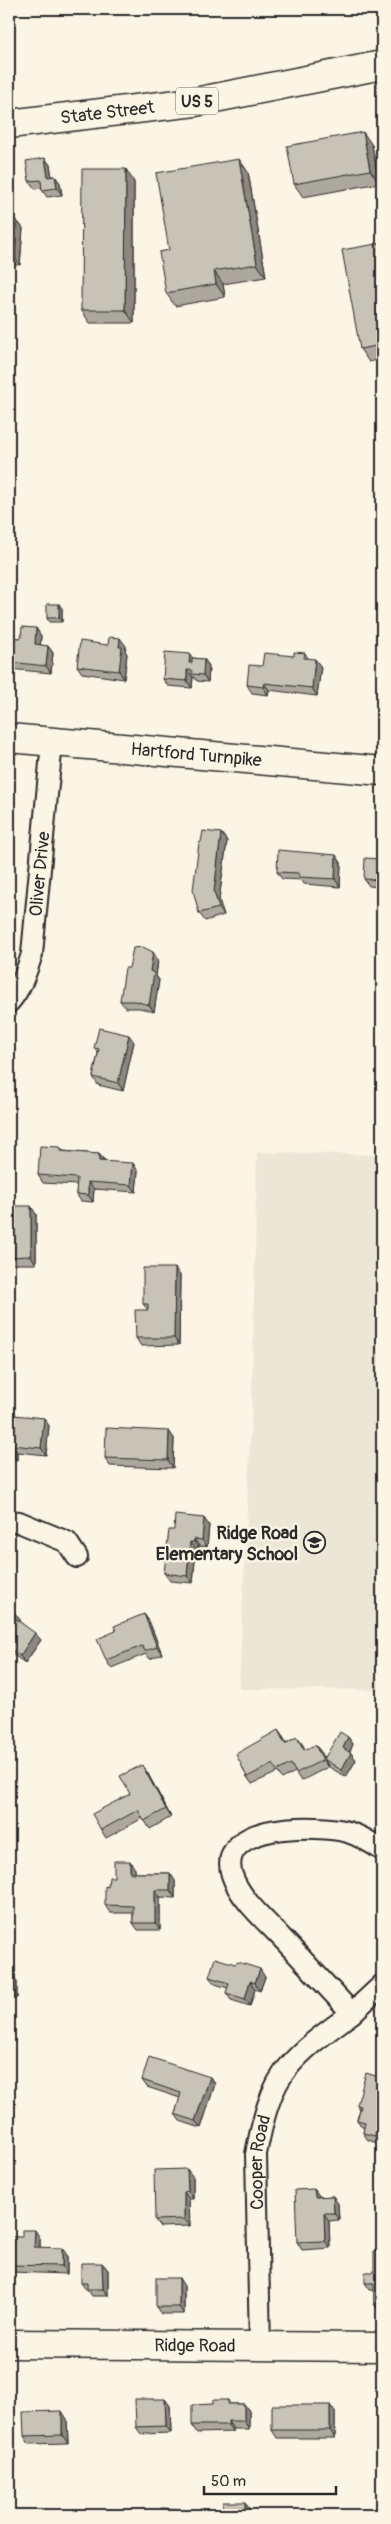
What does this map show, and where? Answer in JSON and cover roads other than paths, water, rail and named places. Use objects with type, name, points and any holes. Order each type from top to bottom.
[{"type":"main road","name":"State Street","points":[[9,124],[195,102],[382,64]]},
{"type":"main road","name":"Hartford Turnpike","points":[[9,738],[382,772]]},
{"type":"main road","name":"Ridge Road","points":[[9,2344],[382,2347]]},
{"type":"street","name":"Oliver Drive","points":[[9,1002],[26,972],[32,954],[52,742]]},
{"type":"street","points":[[9,1521],[20,1522],[67,1542],[77,1557]]},
{"type":"street","points":[[352,2013],[255,1909],[234,1880],[231,1861],[236,1850],[248,1839],[262,1832],[277,1829],[335,1830],[362,1838],[382,1850]]},
{"type":"street","name":"Cooper Road","points":[[260,2347],[256,2154],[261,2128],[278,2082],[289,2065],[352,2013],[382,1985]]},
{"type":"place","name":"Ridge Road Elementary School","points":[[314,1543]]}]
